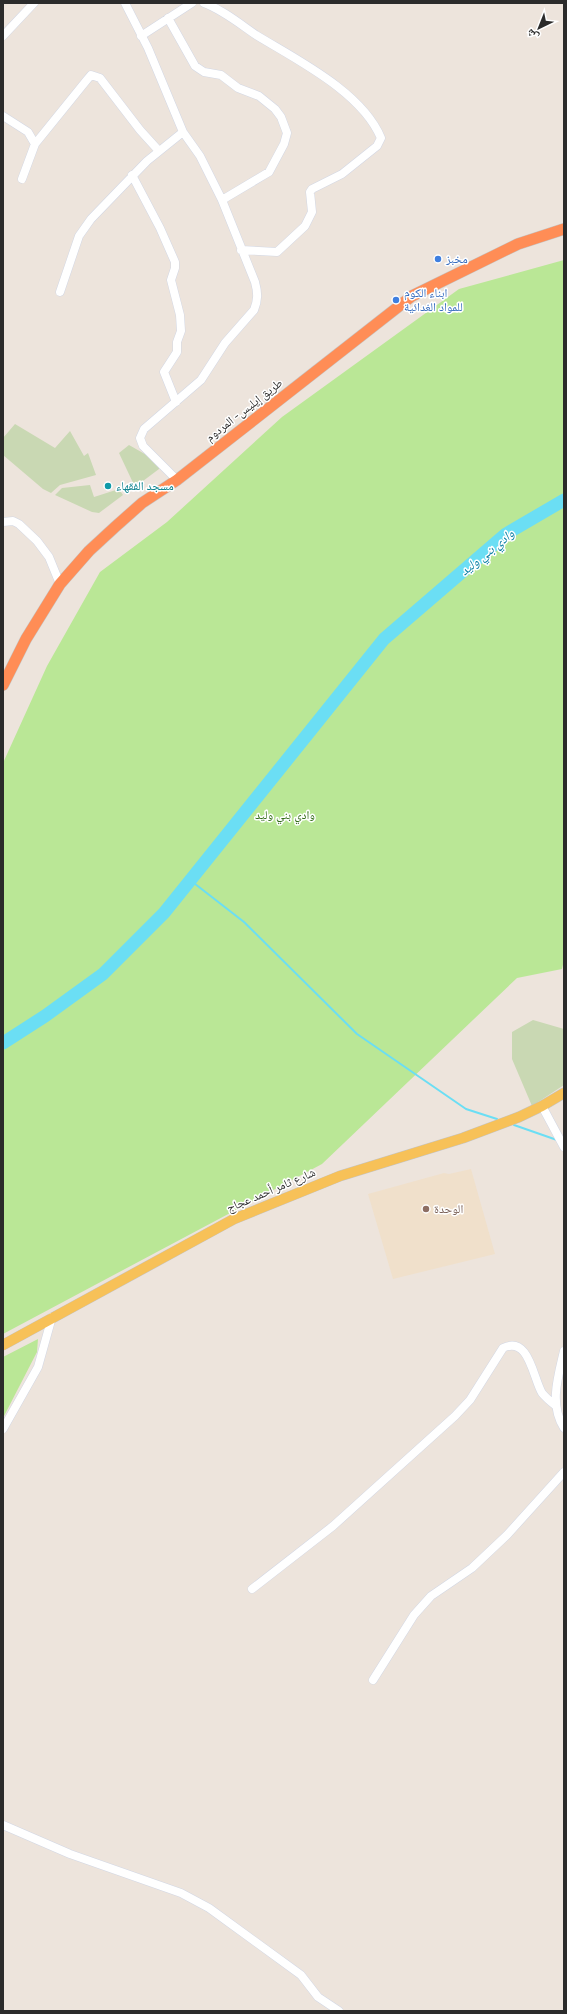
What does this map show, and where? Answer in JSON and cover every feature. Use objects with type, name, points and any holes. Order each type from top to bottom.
[{"type":"highway","name":"طريق إيليس- المردوم","points":[[3,685],[26,639],[60,584],[89,551],[142,503],[177,480],[412,296],[518,244],[564,229]]},
{"type":"main road","name":"شارع ثامر أحمد عجاج","points":[[3,1345],[234,1219],[275,1201],[340,1176],[463,1138],[542,1106],[564,1093]]},
{"type":"street","points":[[3,36],[34,3]]},
{"type":"street","points":[[125,3],[148,48],[183,132],[204,163],[222,200],[255,282],[258,294],[257,303],[240,328],[225,343],[201,380],[144,429],[140,438],[143,446],[177,480]]},
{"type":"street","points":[[141,36],[192,3]]},
{"type":"street","points":[[204,3],[322,76],[356,103],[377,127],[381,138],[377,146],[342,174],[312,188],[310,192],[312,212],[305,226],[277,252],[241,250]]},
{"type":"street","points":[[168,18],[195,66],[204,72],[221,75],[238,88],[260,96],[275,109],[281,117],[287,133],[284,144],[269,172],[222,200]]},
{"type":"street","points":[[22,179],[35,144],[91,75],[97,75],[100,78],[140,130],[159,151]]},
{"type":"street","points":[[3,116],[28,132],[35,144]]},
{"type":"street","points":[[60,292],[78,236],[91,219],[132,175],[183,132]]},
{"type":"street","points":[[132,175],[160,228],[175,262],[175,268],[171,280],[180,315],[181,331],[177,342],[177,352],[164,372],[176,402]]},
{"type":"street","points":[[3,522],[13,521],[37,541],[49,557],[60,584]]},
{"type":"street","points":[[542,1106],[564,1147]]},
{"type":"street","points":[[3,1429],[38,1367],[52,1317]]},
{"type":"street","points":[[252,1589],[334,1526],[455,1416],[470,1400],[503,1348],[509,1345],[514,1346],[525,1353],[542,1393],[556,1406]]},
{"type":"street","points":[[564,1351],[558,1378],[556,1406],[560,1422],[564,1428]]},
{"type":"street","points":[[373,1680],[414,1615],[431,1596],[472,1568],[507,1536],[564,1472]]},
{"type":"street","points":[[3,1825],[70,1854],[181,1893],[209,1908],[301,1975],[318,1997],[339,2011]]},
{"type":"shaded area","points":[[471,1169],[495,1254],[393,1279],[368,1194],[444,1173],[449,1174]]},
{"type":"green space","name":"وادي بني وليد","points":[[564,260],[564,960],[562,969],[517,978],[322,1164],[3,1334],[3,763],[47,666],[100,572],[167,522],[282,417],[459,289]]},
{"type":"green space","points":[[15,424],[55,448],[70,431],[84,456],[88,453],[96,475],[60,485],[51,493],[43,489],[3,455],[3,438]]},
{"type":"green space","points":[[129,445],[150,457],[159,465],[159,469],[135,487],[119,453]]},
{"type":"green space","points":[[90,485],[94,497],[119,489],[123,495],[99,513],[92,512],[55,495],[62,488]]},
{"type":"green space","points":[[533,1020],[564,1029],[564,1085],[532,1106],[512,1059],[512,1032]]},
{"type":"green space","points":[[38,1339],[37,1352],[3,1418],[3,1357]]},
{"type":"waterway","name":"وادي بني وليد","points":[[3,1043],[45,1016],[103,974],[164,913],[384,639],[506,534],[564,500]]},
{"type":"waterway","points":[[190,880],[244,922],[357,1034],[466,1109],[497,1119]]},
{"type":"waterway","points":[[514,1125],[557,1140]]},
{"type":"place","name":"مخبز","points":[[438,259]]},
{"type":"place","name":"ابناء الكوم للمواد الغدائية","points":[[396,300]]},
{"type":"place","name":"مسجد الفقهاء","points":[[108,486]]},
{"type":"place","name":"الوحدة","points":[[426,1209]]}]
